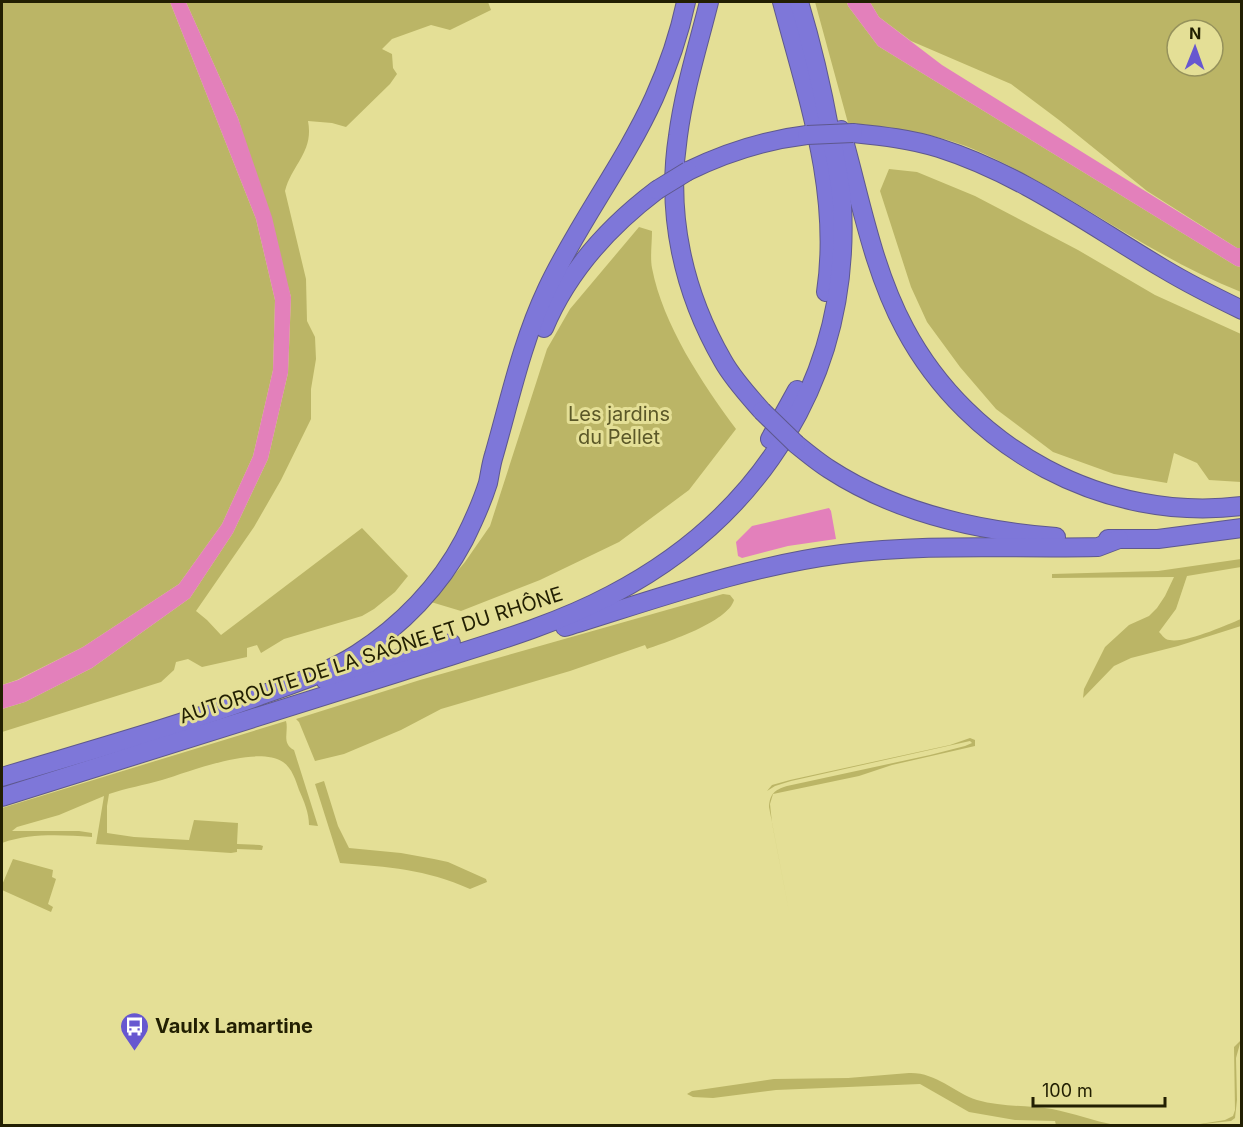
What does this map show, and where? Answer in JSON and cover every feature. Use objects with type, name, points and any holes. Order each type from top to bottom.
[{"type":"highway","points":[[529,351],[547,289],[653,100],[677,37],[686,2]]},
{"type":"highway","points":[[709,2],[684,103],[675,168],[674,198],[677,228],[688,282],[697,309],[723,362],[762,411],[796,444],[829,469],[882,497],[946,518],[1039,535],[1119,539],[1169,538],[1242,528]]},
{"type":"highway","points":[[217,712],[471,637],[552,609],[605,585],[684,536],[718,505],[748,471],[788,407],[811,354],[825,300],[830,250],[829,210],[824,169],[782,2]]},
{"type":"highway","name":"AUTOROUTE DE LA SAÔNE ET DU RHÔNE","points":[[2,797],[525,631],[609,597],[652,572],[689,546],[722,517],[751,486],[795,423],[811,388],[828,340],[838,294],[842,202],[816,61],[799,2]]},
{"type":"highway","points":[[816,61],[827,82],[883,279],[904,327],[924,362],[968,413],[1017,452],[1051,473],[1107,494],[1164,506],[1191,508],[1242,506]]},
{"type":"highway","points":[[529,351],[569,279],[584,258],[627,213],[657,190],[688,171],[718,157],[749,146],[807,135],[853,133],[906,140],[980,163],[1027,186],[1165,269],[1242,310]]},
{"type":"highway","name":"AUTOROUTE DE LA SAÔNE ET DU RHÔNE","points":[[2,777],[217,712],[320,674],[384,636],[427,594],[463,541],[496,467],[529,351]]},
{"type":"highway","points":[[525,631],[547,632],[723,578],[802,560],[841,554],[930,547],[1098,547],[1119,539]]},
{"type":"green space","points":[[2,2],[170,2],[256,219],[275,300],[273,370],[253,456],[222,524],[179,584],[83,647],[17,680],[2,685]]},
{"type":"green space","points":[[186,2],[488,2],[491,10],[450,30],[431,25],[392,39],[382,49],[392,54],[393,68],[397,74],[390,84],[346,127],[308,121],[308,141],[285,191],[306,279],[307,321],[315,337],[316,359],[311,389],[311,419],[281,480],[254,527],[196,611],[221,635],[362,528],[408,576],[395,592],[362,616],[284,639],[261,653],[257,645],[247,648],[247,657],[202,667],[188,659],[176,662],[174,670],[161,682],[2,732],[2,709],[25,702],[92,668],[190,598],[233,533],[268,459],[288,373],[291,297],[238,118]]},
{"type":"green space","points":[[815,2],[847,2],[878,46],[1241,267],[1241,292],[1173,260],[1041,183],[973,149],[928,135],[848,123]]},
{"type":"green space","points":[[870,2],[1241,2],[1241,248],[1237,248],[1147,191],[1011,84],[911,41],[879,17]]},
{"type":"green space","points":[[889,169],[917,172],[975,196],[1078,250],[1155,295],[1241,334],[1241,482],[1209,480],[1197,463],[1174,453],[1167,483],[1114,474],[1053,452],[996,409],[960,367],[927,322],[911,287],[880,191]]},
{"type":"green space","name":"Les jardins du Pellet","points":[[639,227],[652,231],[652,268],[657,289],[674,332],[697,373],[736,429],[689,490],[619,542],[540,580],[461,611],[431,602],[465,562],[490,526],[547,349],[570,309]]},
{"type":"green space","points":[[1241,559],[1241,567],[1187,576],[1176,609],[1159,632],[1166,639],[1182,640],[1241,619],[1241,626],[1131,658],[1114,666],[1083,698],[1084,689],[1105,647],[1129,625],[1149,616],[1157,608],[1174,577],[1052,578],[1052,574],[1158,571]]},
{"type":"green space","points":[[723,594],[730,595],[734,600],[729,608],[721,616],[682,636],[647,649],[645,645],[570,671],[441,709],[401,730],[344,754],[315,761],[296,719],[420,680]]},
{"type":"green space","points":[[286,721],[287,741],[294,750],[318,826],[309,825],[304,803],[289,768],[283,762],[256,756],[223,761],[109,794],[107,833],[189,840],[194,820],[238,823],[237,844],[260,845],[263,846],[262,850],[237,849],[237,852],[231,853],[96,844],[104,796],[59,815],[17,827],[12,831],[79,831],[92,833],[92,837],[35,836],[2,843],[2,808]]},
{"type":"green space","points":[[970,738],[975,740],[975,746],[892,765],[859,776],[773,794],[787,786],[930,755],[972,743],[970,741],[791,781],[767,791],[772,785],[790,780],[950,745]]},
{"type":"green space","points":[[324,781],[338,826],[349,848],[401,853],[448,862],[486,879],[487,882],[470,889],[422,873],[340,863],[315,784]]},
{"type":"green space","points":[[13,859],[53,870],[52,877],[56,879],[48,904],[53,907],[51,912],[2,890]]},
{"type":"green space","points":[[1241,1040],[1236,1058],[1235,1118],[1231,1121],[1194,1125],[1225,1120],[1233,1116],[1235,1110],[1234,1047]]},
{"type":"green space","points":[[909,1073],[936,1079],[977,1100],[995,1104],[1052,1109],[1115,1125],[1056,1125],[1055,1121],[1015,1120],[969,1112],[920,1084],[776,1090],[713,1098],[693,1097],[687,1094],[692,1091],[774,1079],[848,1078]]},
{"type":"shaded area","points":[[170,2],[186,2],[238,118],[272,217],[291,297],[288,373],[268,459],[233,533],[190,598],[92,668],[25,702],[2,709],[2,685],[18,680],[83,647],[179,584],[222,524],[253,456],[273,370],[275,300],[256,219]]},
{"type":"shaded area","points":[[847,2],[870,2],[879,17],[942,65],[1237,248],[1241,248],[1241,267],[878,46]]},
{"type":"shaded area","points":[[829,508],[836,539],[788,546],[742,558],[738,556],[736,542],[752,526]]},
{"type":"place","name":"Vaulx Lamartine","points":[[134,1052]]}]
